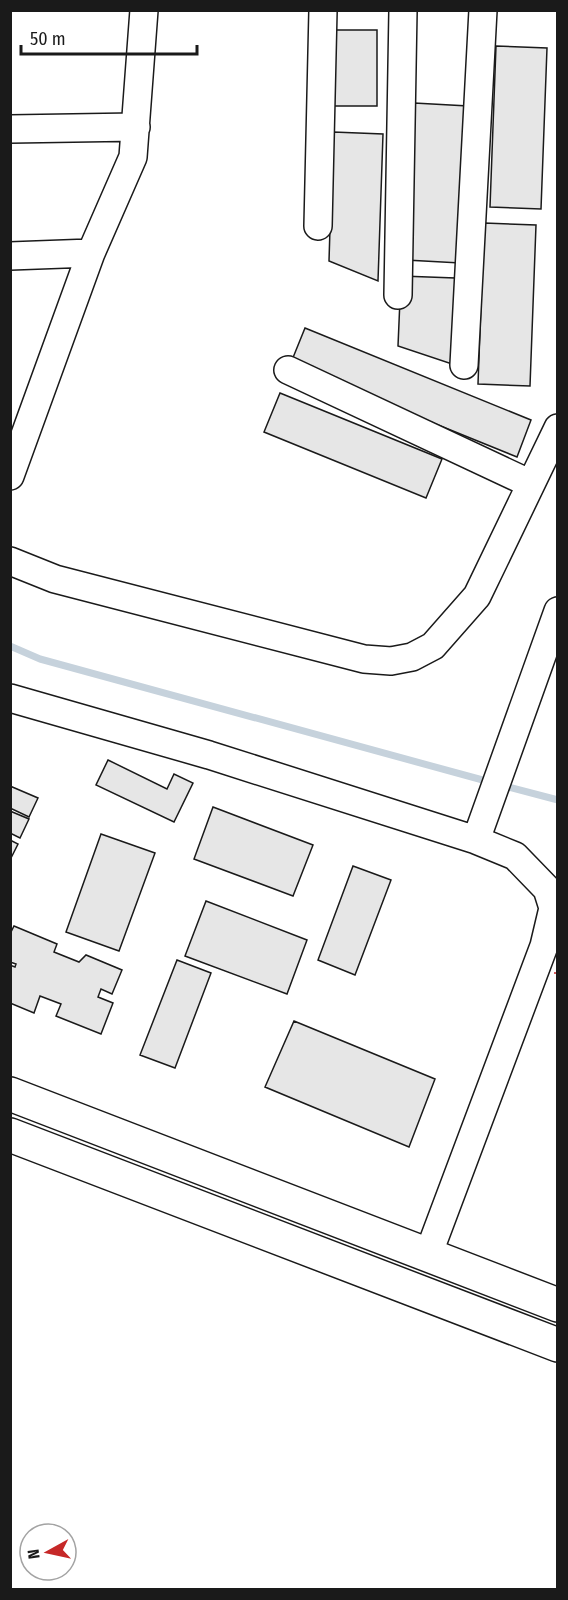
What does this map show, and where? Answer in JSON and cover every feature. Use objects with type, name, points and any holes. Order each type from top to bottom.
[{"type":"main road","points":[[10,1094],[558,1305]]},
{"type":"main road","points":[[10,1135],[558,1345]]},
{"type":"street","points":[[10,476],[19,418],[133,157],[144,10]]},
{"type":"street","points":[[318,226],[323,10]]},
{"type":"street","points":[[398,295],[403,10]]},
{"type":"street","points":[[464,365],[483,10]]},
{"type":"street","points":[[10,129],[136,127]]},
{"type":"street","points":[[10,256],[91,253]]},
{"type":"street","points":[[288,370],[531,484]]},
{"type":"street","points":[[10,561],[56,579],[364,659],[391,661],[412,657],[433,646],[477,596],[558,428]]},
{"type":"street","points":[[476,840],[507,753],[549,657],[558,610]]},
{"type":"street","points":[[10,698],[209,755],[476,840],[515,856],[546,889],[553,908],[544,946],[428,1255]]},
{"type":"building","points":[[325,30],[377,30],[377,106],[325,106]]},
{"type":"building","points":[[496,46],[547,48],[541,209],[490,207]]},
{"type":"building","points":[[414,103],[468,106],[460,263],[406,260]]},
{"type":"building","points":[[333,132],[383,134],[378,281],[329,261]]},
{"type":"building","points":[[484,223],[536,225],[530,386],[478,384]]},
{"type":"building","points":[[401,276],[455,278],[452,364],[398,346]]},
{"type":"building","points":[[305,328],[531,420],[517,457],[290,365]]},
{"type":"building","points":[[280,393],[442,459],[426,498],[264,432]]},
{"type":"building","points":[[108,760],[167,789],[174,774],[193,783],[174,822],[96,785]]},
{"type":"building","points":[[10,786],[38,798],[29,817],[10,808]]},
{"type":"building","points":[[213,807],[313,845],[293,896],[194,859]]},
{"type":"building","points":[[10,811],[29,819],[20,838],[10,833]]},
{"type":"building","points":[[101,834],[155,853],[119,951],[66,932]]},
{"type":"building","points":[[10,840],[18,844],[10,860]]},
{"type":"building","points":[[353,866],[391,880],[355,975],[318,960]]},
{"type":"building","points":[[206,901],[307,940],[287,994],[185,956]]},
{"type":"building","points":[[14,926],[57,944],[54,952],[79,962],[86,955],[122,970],[112,994],[101,989],[98,997],[113,1003],[101,1034],[56,1016],[61,1004],[40,996],[34,1013],[10,1003],[10,965],[15,967],[16,964],[10,962],[10,934]]},
{"type":"building","points":[[177,960],[211,973],[175,1068],[140,1055]]},
{"type":"building","points":[[294,1021],[435,1079],[409,1147],[265,1087]]},
{"type":"waterway","points":[[10,646],[40,659],[490,782]]},
{"type":"waterway","points":[[501,785],[558,800]]}]
